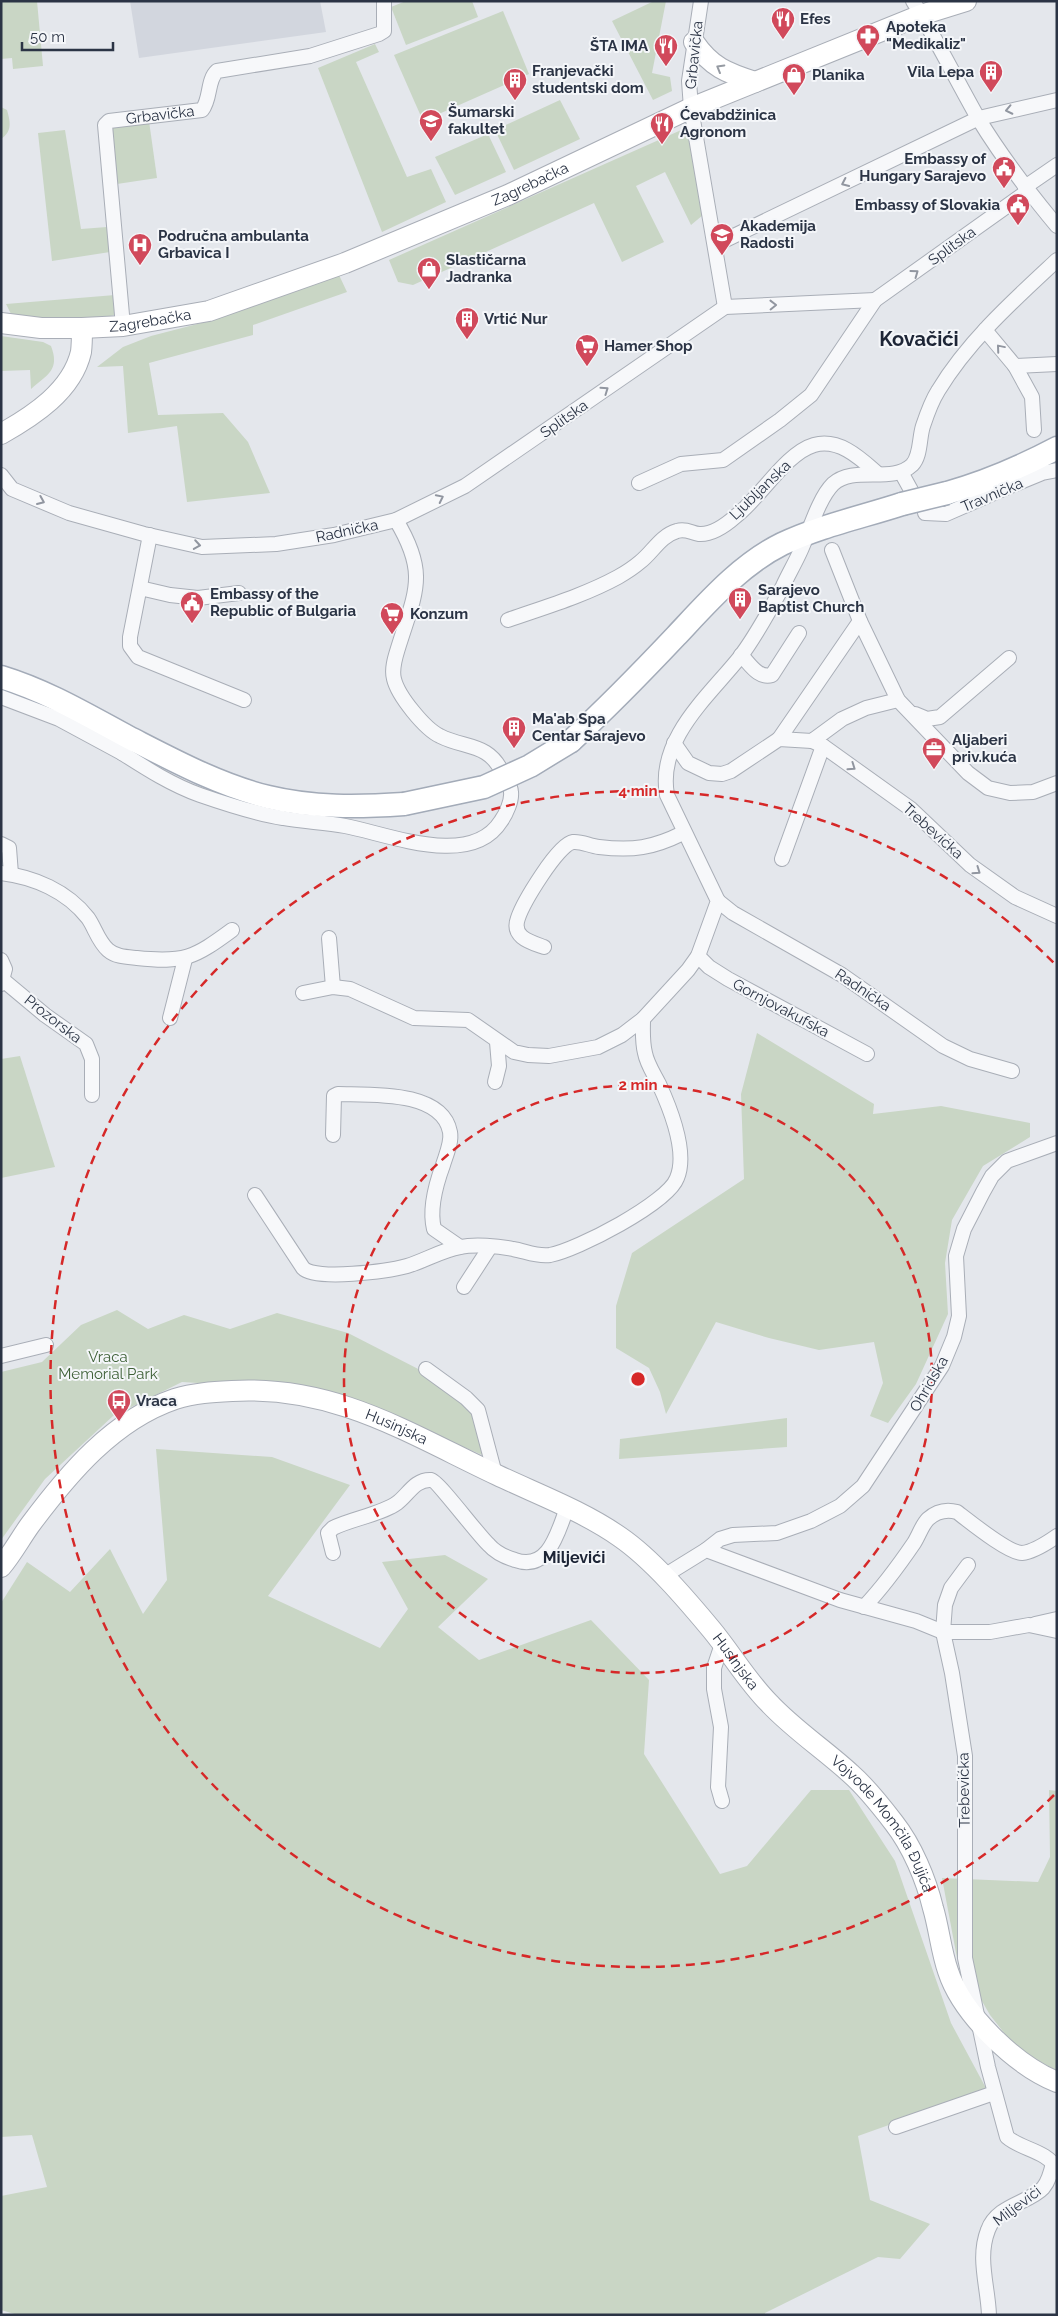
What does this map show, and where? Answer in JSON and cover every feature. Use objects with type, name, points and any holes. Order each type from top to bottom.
[{"type":"main road","name":"Zagrebačka","points":[[82,328],[123,326],[209,311],[345,263],[508,195],[691,108],[755,82],[917,8],[966,1]]},
{"type":"main road","points":[[694,42],[710,62],[729,73],[755,82]]},
{"type":"main road","points":[[1,323],[41,328],[82,328],[81,352],[65,385],[34,413],[1,434]]},
{"type":"main road","points":[[1,677],[52,696],[125,745],[268,797],[337,806],[404,804],[484,787],[530,766],[571,741],[614,701],[733,578],[781,544],[907,498],[947,493],[988,482],[1018,469],[1057,448]]},
{"type":"main road","name":"Husinjska","points":[[1,1567],[31,1525],[72,1474],[113,1434],[135,1418],[172,1400],[194,1394],[259,1390],[309,1395],[341,1403],[384,1420],[567,1508],[621,1537],[664,1576],[722,1644],[769,1704]]},
{"type":"main road","name":"Vojvode Momčila Đujića","points":[[769,1704],[855,1776],[896,1825],[914,1858],[927,1888],[948,1973],[978,2022],[1012,2054],[1045,2077],[1057,2082]]},
{"type":"street","name":"Grbavička","points":[[123,326],[105,125],[109,121],[202,110],[206,105],[213,75],[217,71],[310,56],[384,31],[384,1]]},
{"type":"street","name":"Grbavička","points":[[691,108],[689,81],[701,1]]},
{"type":"street","points":[[917,8],[979,118],[1026,189],[1057,226]]},
{"type":"street","points":[[715,245],[979,118],[1057,100]]},
{"type":"street","points":[[691,108],[725,307],[875,300]]},
{"type":"street","name":"Splitska","points":[[639,483],[681,464],[723,460],[780,420],[815,390],[875,300],[1057,165]]},
{"type":"street","points":[[303,993],[333,987],[350,989],[414,1018],[468,1020],[514,1052],[549,1056],[598,1047],[622,1034],[656,1007],[698,956],[718,901],[669,804],[664,780],[674,743],[691,715],[741,655],[777,597],[833,484],[844,478],[877,473],[892,474],[901,472],[912,465],[916,459],[922,427],[939,390],[985,330],[1057,260]]},
{"type":"street","name":"Splitska","points":[[396,520],[465,486],[725,307]]},
{"type":"street","points":[[985,330],[1014,366],[1032,397],[1034,430]]},
{"type":"street","points":[[1014,366],[1057,364]]},
{"type":"street","name":"Ljubljanska","points":[[508,620],[579,595],[618,577],[639,563],[661,540],[677,531],[685,530],[706,534],[713,531],[737,516],[803,450],[814,445],[839,446],[853,452],[877,473]]},
{"type":"street","name":"Travnička","points":[[925,513],[946,514],[1001,490],[1057,470]]},
{"type":"street","points":[[901,472],[907,498]]},
{"type":"street","name":"Radnička","points":[[1,475],[12,490],[69,513],[202,547],[276,544],[334,535],[396,520],[415,558],[417,582],[414,600],[393,668],[395,683],[419,718],[436,734],[485,751],[499,765],[511,792],[507,812],[494,831],[478,841],[452,846],[413,843],[379,832],[342,825],[282,818],[201,795],[166,781],[125,745],[1,697]]},
{"type":"street","points":[[150,535],[130,637],[134,653],[138,657],[244,700]]},
{"type":"street","points":[[832,550],[860,621],[903,705],[968,773],[988,788],[1010,793],[1033,792],[1057,783]]},
{"type":"street","points":[[140,588],[170,595],[198,598],[240,593]]},
{"type":"street","points":[[674,743],[688,763],[709,773],[722,774],[731,771],[779,739],[860,621]]},
{"type":"street","points":[[741,655],[760,675],[766,677],[772,675],[799,633]]},
{"type":"street","points":[[782,858],[817,744],[842,719],[866,708],[903,705],[927,719],[940,717],[1009,658]]},
{"type":"street","points":[[779,739],[817,744]]},
{"type":"street","name":"Trebevićka","points":[[817,744],[911,809],[970,865],[1015,897],[1057,916]]},
{"type":"street","points":[[544,947],[528,942],[520,936],[516,930],[517,920],[544,873],[566,844],[574,842],[621,850],[643,848],[664,843],[683,833]]},
{"type":"street","points":[[1,844],[9,848],[6,874],[57,890],[74,903],[88,918],[100,940],[109,951],[128,958],[156,960],[185,959],[207,949],[232,930]]},
{"type":"street","name":"Radnička","points":[[718,901],[733,914],[842,975],[943,1046],[970,1059],[1012,1071]]},
{"type":"street","points":[[329,938],[333,987]]},
{"type":"street","name":"Gornjovakufska","points":[[698,956],[709,967],[728,979],[867,1054]]},
{"type":"street","points":[[170,1018],[185,959]]},
{"type":"street","name":"Prozorska","points":[[1,960],[5,969],[2,982],[86,1044],[92,1059],[92,1095]]},
{"type":"street","points":[[255,1195],[303,1268],[310,1273],[355,1274],[405,1266],[460,1247],[514,1249],[538,1255],[550,1255],[601,1235],[631,1219],[666,1194],[677,1179],[681,1162],[678,1138],[659,1084],[645,1055],[642,1039],[643,1019]]},
{"type":"street","points":[[495,1082],[499,1066],[498,1042]]},
{"type":"street","points":[[333,1135],[332,1102],[334,1096],[338,1094],[405,1097],[434,1108],[448,1123],[451,1133],[435,1196],[432,1221],[434,1229],[460,1247]]},
{"type":"street","name":"Ohridska","points":[[664,1576],[720,1539],[734,1535],[777,1534],[811,1521],[840,1506],[863,1486],[938,1373],[954,1337],[960,1316],[956,1256],[964,1228],[982,1192],[992,1176],[1007,1161],[1057,1143]]},
{"type":"street","points":[[464,1287],[490,1247]]},
{"type":"street","points":[[1,1356],[46,1345]]},
{"type":"street","points":[[426,1369],[466,1398],[478,1410],[495,1474]]},
{"type":"street","points":[[333,1553],[328,1533],[333,1528],[396,1504],[415,1484],[428,1480],[434,1481],[440,1486],[464,1518],[490,1547],[504,1556],[520,1562],[540,1559],[549,1551],[567,1508]]},
{"type":"street","points":[[864,1607],[884,1586],[917,1539],[927,1520],[938,1512],[949,1510],[957,1512],[999,1543],[1019,1553],[1027,1552],[1057,1536]]},
{"type":"street","points":[[706,1550],[840,1600],[916,1621],[943,1632],[990,1632],[1057,1619]]},
{"type":"street","name":"Trebevićka","points":[[968,1565],[951,1588],[945,1605],[943,1632],[952,1672],[965,1756],[965,1958],[994,2093],[1007,2137],[1014,2143],[1040,2153],[1055,2166]]},
{"type":"street","points":[[1029,1625],[1057,1631]]},
{"type":"street","points":[[722,1644],[714,1668],[714,1689],[721,1727],[718,1787],[722,1801]]},
{"type":"street","points":[[896,2127],[994,2093]]},
{"type":"street","name":"Miljevići","points":[[989,2315],[982,2264],[988,2228],[997,2217],[1012,2206],[1042,2190],[1055,2166]]},
{"type":"shaded area","points":[[130,1],[320,1],[326,32],[139,58]]},
{"type":"green space","points":[[37,1],[43,66],[13,69],[12,58],[1,59],[1,2]]},
{"type":"green space","points":[[406,1],[472,1],[478,17],[406,45],[391,7]]},
{"type":"green space","points":[[654,1],[666,1],[652,73],[670,77],[672,91],[653,100],[612,21]]},
{"type":"green space","points":[[503,11],[529,74],[423,121],[394,55]]},
{"type":"green space","points":[[375,44],[379,52],[356,62],[407,177],[431,169],[446,202],[382,232],[318,68]]},
{"type":"green space","points":[[560,100],[580,139],[514,170],[495,130]]},
{"type":"green space","points":[[1,107],[7,110],[10,126],[5,136],[1,139]]},
{"type":"green space","points":[[149,121],[157,178],[117,184],[111,126]]},
{"type":"green space","points":[[688,127],[703,215],[691,225],[665,172],[636,186],[664,242],[622,262],[594,203],[413,285],[398,282],[389,260]]},
{"type":"green space","points":[[65,130],[81,229],[107,227],[110,252],[52,261],[38,133]]},
{"type":"green space","points":[[488,134],[506,172],[455,195],[435,157]]},
{"type":"green space","points":[[339,275],[347,292],[253,325],[253,335],[149,363],[158,415],[223,413],[248,442],[270,493],[187,502],[177,426],[128,433],[123,366],[97,367],[123,347],[151,336],[209,321]]},
{"type":"green space","points":[[115,295],[118,314],[91,321],[21,317],[11,314],[6,304]]},
{"type":"green space","points":[[1,336],[43,342],[51,346],[54,361],[51,371],[31,389],[30,370],[1,371]]},
{"type":"green space","points":[[757,1033],[874,1104],[873,1114],[941,1106],[1030,1123],[1030,1137],[983,1166],[952,1220],[945,1263],[948,1314],[916,1384],[888,1423],[870,1416],[883,1383],[874,1342],[819,1350],[769,1338],[716,1322],[666,1414],[660,1392],[649,1368],[616,1348],[616,1306],[632,1253],[744,1179],[741,1094]]},
{"type":"green space","points":[[20,1056],[55,1167],[1,1178],[1,1059]]},
{"type":"green space","name":"Vraca Memorial Park","points":[[117,1310],[148,1329],[184,1315],[230,1329],[277,1313],[348,1333],[428,1374],[472,1407],[487,1457],[445,1439],[246,1386],[182,1382],[113,1416],[45,1479],[1,1540],[1,1372],[42,1362],[81,1325]]},
{"type":"green space","points":[[787,1418],[787,1447],[619,1459],[620,1439]]},
{"type":"green space","points":[[156,1449],[272,1457],[350,1485],[268,1596],[380,1648],[408,1609],[382,1562],[445,1555],[488,1579],[438,1627],[479,1660],[591,1620],[649,1680],[644,1754],[720,1874],[747,1866],[811,1790],[849,1790],[895,1861],[951,2023],[987,2090],[858,2136],[870,2200],[930,2224],[900,2259],[878,2257],[765,2313],[765,2315],[18,2315],[1,2310],[1,2196],[47,2187],[32,2135],[1,2137],[1,1603],[27,1562],[70,1592],[110,1549],[143,1614],[167,1580]]},
{"type":"green space","points":[[1049,1790],[1057,1791],[1057,2071],[1016,2048],[990,2015],[957,1958],[942,1878],[1038,1882],[1050,1857]]},
{"type":"place","name":"Efes","points":[[783,40]]},
{"type":"place","name":"Apoteka \"Medikaliz\"","points":[[868,57]]},
{"type":"place","name":"ŠTA IMA","points":[[666,67]]},
{"type":"place","name":"Vila Lepa","points":[[991,93]]},
{"type":"place","name":"Planika","points":[[794,96]]},
{"type":"place","name":"Franjevački studentski dom","points":[[515,101]]},
{"type":"place","name":"Šumarski fakultet","points":[[431,142]]},
{"type":"place","name":"Ćevabdžinica Agronom","points":[[662,145]]},
{"type":"place","name":"Embassy of Hungary Sarajevo","points":[[1004,189]]},
{"type":"place","name":"Embassy of Slovakia","points":[[1018,226]]},
{"type":"place","name":"Akademija Radosti","points":[[722,256]]},
{"type":"place","name":"Područna ambulanta Grbavica I","points":[[140,266]]},
{"type":"place","name":"Slastičarna Jadranka","points":[[429,290]]},
{"type":"place","name":"Vrtić Nur","points":[[467,340]]},
{"type":"place","name":"Hamer Shop","points":[[587,367]]},
{"type":"place","name":"Sarajevo Baptist Church","points":[[740,620]]},
{"type":"place","name":"Embassy of the Republic of Bulgaria","points":[[192,624]]},
{"type":"place","name":"Konzum","points":[[392,635]]},
{"type":"place","name":"Ma'ab Spa Centar Sarajevo","points":[[514,749]]},
{"type":"place","name":"Aljaberi priv.kuća","points":[[934,770]]},
{"type":"place","name":"Vraca","points":[[119,1422]]},
{"type":"district","name":"Kovačići","points":[[919,339]]},
{"type":"district","name":"Miljevići","points":[[574,1557]]}]
